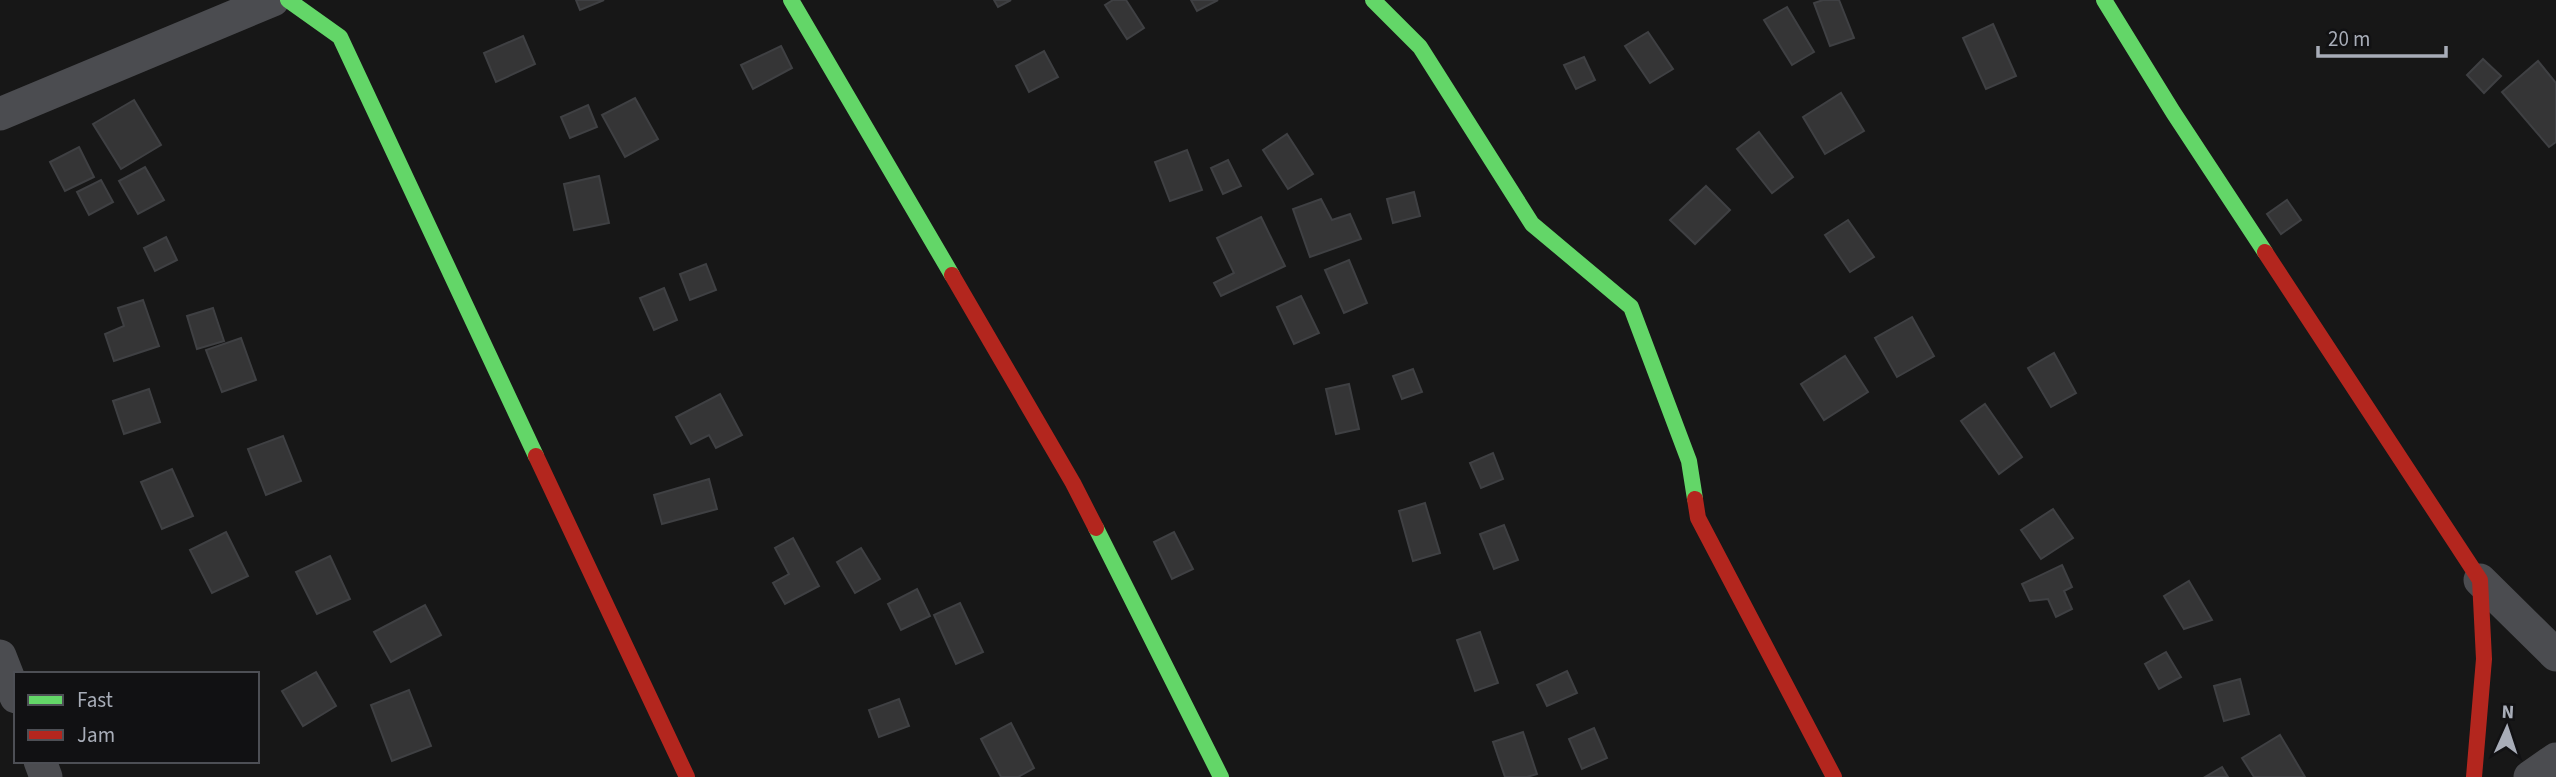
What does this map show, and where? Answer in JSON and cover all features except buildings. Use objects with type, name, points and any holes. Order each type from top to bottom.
[{"type":"street","points":[[0,114],[273,0]]},
{"type":"street","points":[[288,0],[340,37],[687,777]]},
{"type":"street","points":[[791,0],[1073,483],[1221,777]]},
{"type":"street","points":[[1373,0],[1420,47],[1532,224],[1630,307],[1689,461],[1698,518],[1829,764],[1833,777]]},
{"type":"street","points":[[2104,0],[2173,112],[2480,580],[2556,655]]},
{"type":"street","points":[[2474,777],[2484,659],[2480,580]]},
{"type":"street","points":[[0,656],[14,692]]},
{"type":"street","points":[[2530,777],[2556,759]]},
{"type":"traffic: fast","points":[[288,0],[340,37],[536,456]]},
{"type":"traffic: fast","points":[[791,0],[952,275]]},
{"type":"traffic: fast","points":[[1373,0],[1420,47],[1532,224],[1631,307],[1689,461],[1695,499]]},
{"type":"traffic: fast","points":[[2104,0],[2173,112],[2265,252]]},
{"type":"traffic: fast","points":[[1096,528],[1221,777]]},
{"type":"traffic: jam","points":[[2265,252],[2480,580],[2484,659],[2474,777]]},
{"type":"traffic: jam","points":[[952,275],[1073,483],[1096,528]]},
{"type":"traffic: jam","points":[[536,456],[687,777]]},
{"type":"traffic: jam","points":[[1695,499],[1698,518],[1834,777]]}]
